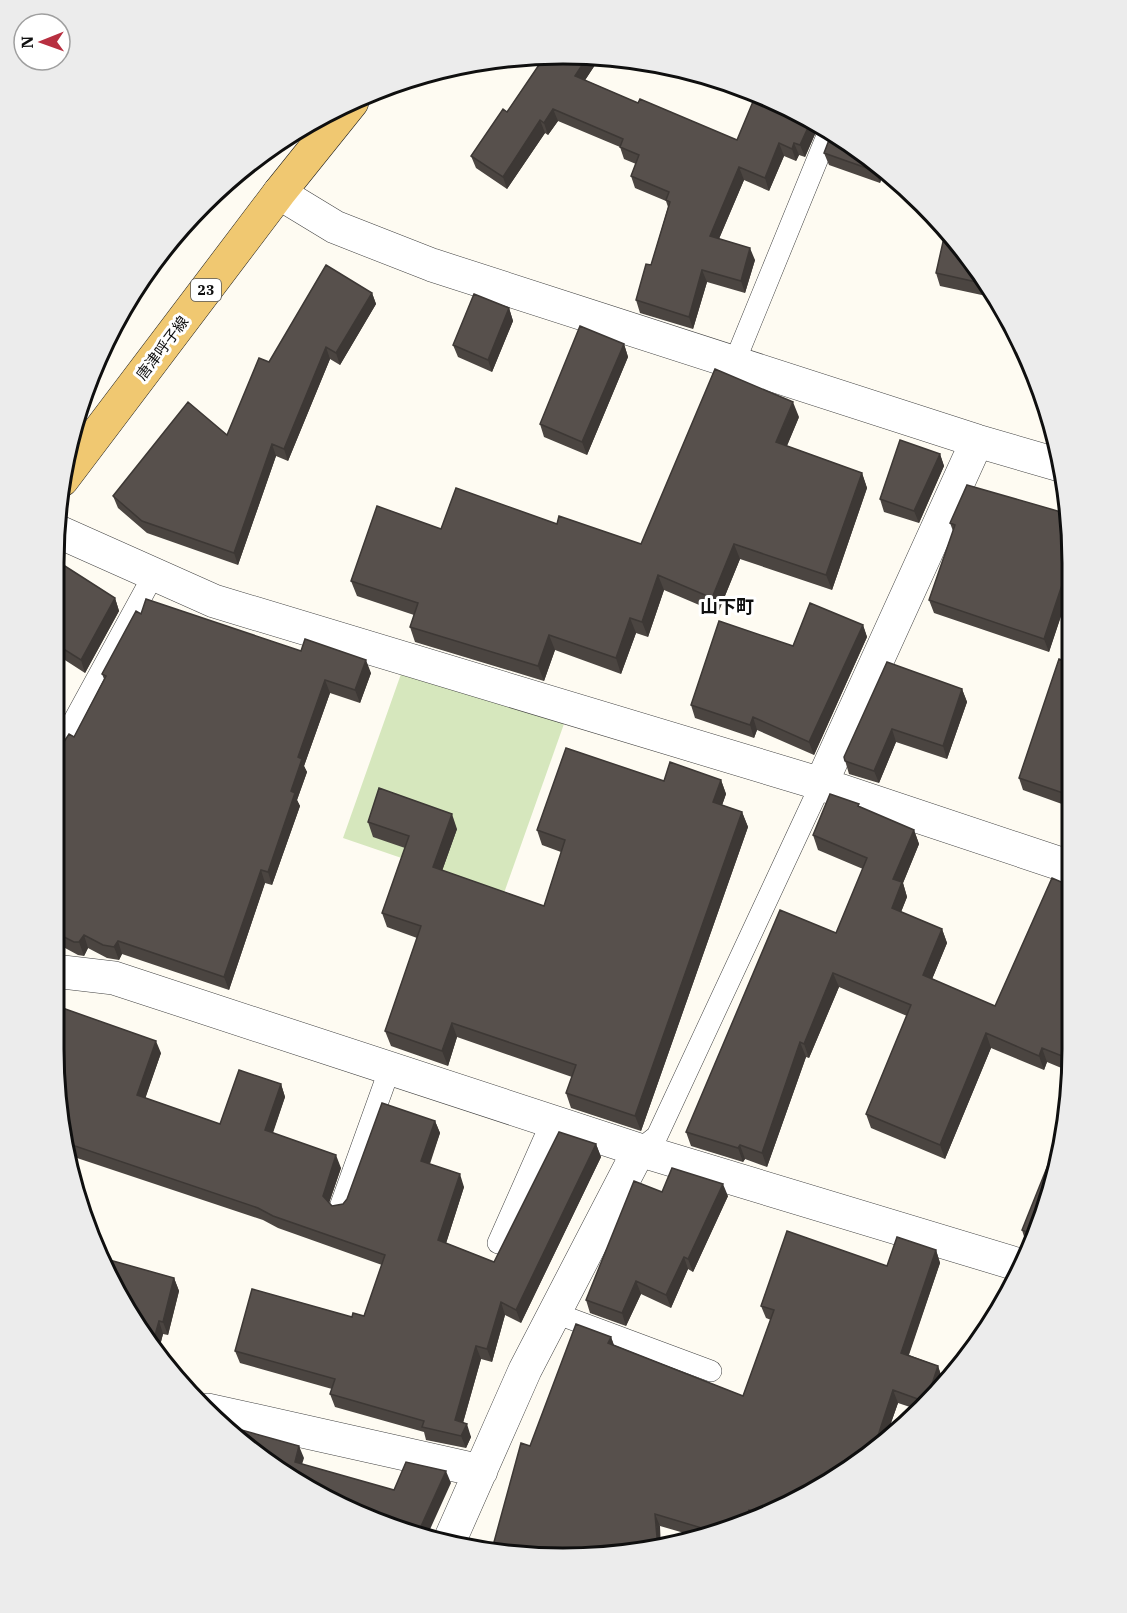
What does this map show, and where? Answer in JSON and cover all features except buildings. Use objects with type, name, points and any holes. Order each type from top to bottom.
[{"type":"main road","name":"唐津呼子線","points":[[75,463],[336,119]]},
{"type":"street","points":[[279,193],[335,227],[432,265],[977,441],[1052,463]]},
{"type":"street","points":[[821,784],[977,441]]},
{"type":"street","points":[[66,535],[214,601],[821,784],[1062,864]]},
{"type":"street","points":[[64,972],[114,978],[639,1150],[1014,1263]]},
{"type":"street","points":[[452,1535],[525,1370],[639,1150]]},
{"type":"street","points":[[222,1413],[481,1471]]},
{"type":"lane","points":[[735,361],[826,139]]},
{"type":"lane","points":[[64,739],[154,574]]},
{"type":"lane","points":[[639,1150],[657,1136],[821,784]]},
{"type":"lane","points":[[340,1207],[390,1068]]},
{"type":"lane","points":[[498,1243],[552,1121]]},
{"type":"lane","points":[[555,1313],[711,1371]]},
{"type":"green space","points":[[401,674],[565,721],[504,893],[343,838]]},
{"type":"district","name":"山下町","points":[[727,606]]}]
